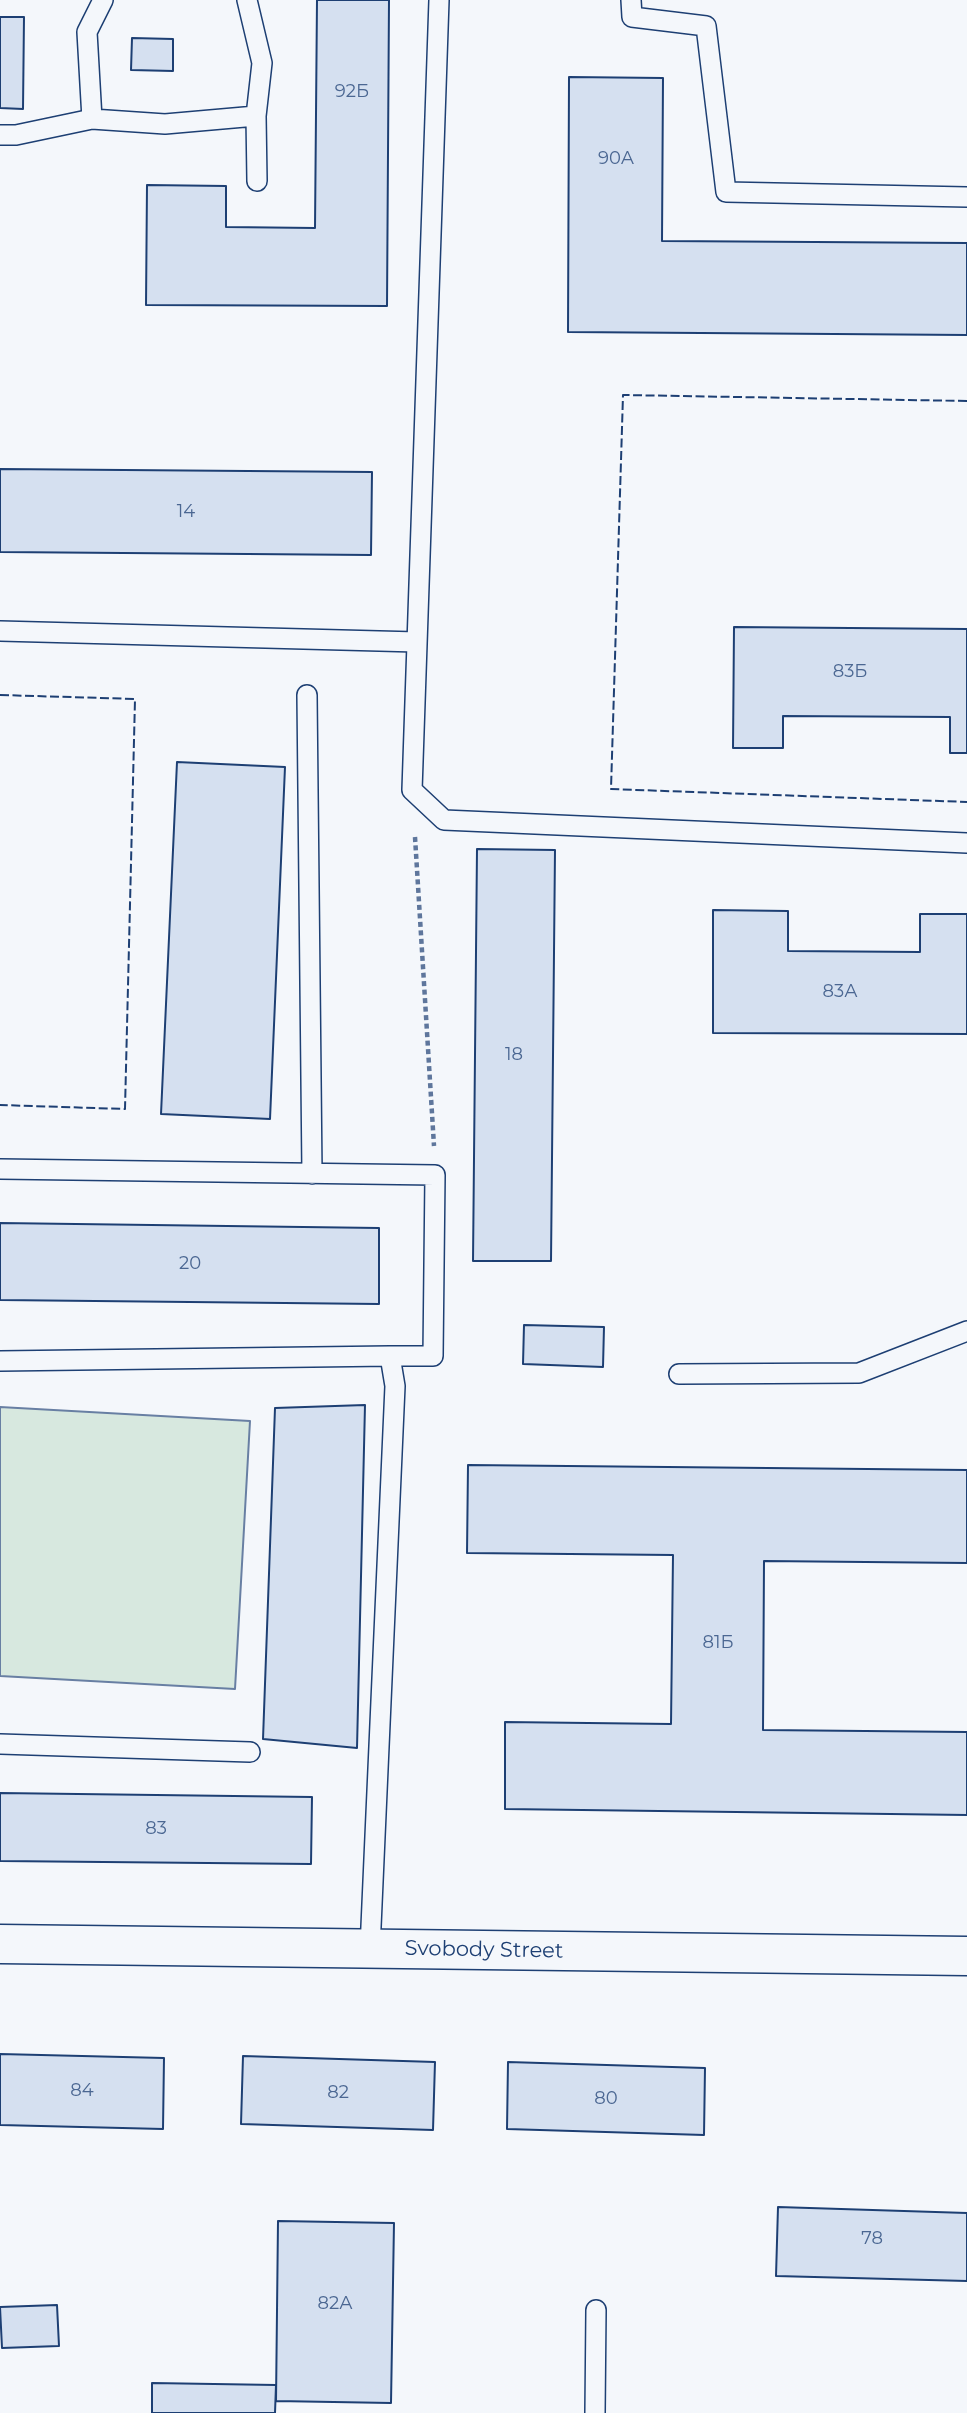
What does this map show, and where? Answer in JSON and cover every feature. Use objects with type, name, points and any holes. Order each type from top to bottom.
[{"type":"main road","name":"Svobody Street","points":[[0,1944],[967,1956]]},
{"type":"lane","points":[[92,119],[87,32],[103,0]]},
{"type":"lane","points":[[247,0],[262,64],[256,116],[257,181]]},
{"type":"lane","points":[[439,0],[412,790],[444,820],[967,843]]},
{"type":"lane","points":[[631,0],[632,17],[706,26],[726,192],[967,197]]},
{"type":"lane","points":[[0,135],[16,135],[92,119],[165,124],[256,116]]},
{"type":"lane","points":[[0,631],[417,642]]},
{"type":"lane","points":[[307,695],[312,1174]]},
{"type":"lane","points":[[0,1169],[435,1175],[433,1356],[0,1360]]},
{"type":"lane","points":[[679,1374],[859,1373],[967,1331]]},
{"type":"lane","points":[[370,1949],[395,1386],[390,1356]]},
{"type":"lane","points":[[0,1744],[250,1752]]},
{"type":"lane","points":[[595,2413],[596,2310]]},
{"type":"path","points":[[412,790],[435,1175]]},
{"type":"shaded area","points":[[0,1407],[250,1421],[235,1689],[0,1676]]},
{"type":"building","points":[[317,0],[389,0],[387,306],[146,305],[147,185],[226,186],[226,227],[315,228]]},
{"type":"building","points":[[0,17],[24,17],[23,109],[0,108]]},
{"type":"building","points":[[132,38],[173,39],[173,71],[131,70]]},
{"type":"building","points":[[569,77],[663,78],[662,241],[967,243],[967,335],[568,332]]},
{"type":"building","points":[[0,469],[372,472],[371,555],[0,552]]},
{"type":"building","points":[[734,627],[967,629],[967,753],[950,753],[950,717],[783,716],[783,748],[733,748]]},
{"type":"building","points":[[177,762],[285,767],[270,1119],[161,1114]]},
{"type":"building","points":[[477,849],[555,850],[551,1261],[473,1261]]},
{"type":"building","points":[[713,910],[788,911],[788,951],[920,952],[920,914],[967,914],[967,1034],[713,1033]]},
{"type":"building","points":[[0,1223],[379,1228],[379,1304],[0,1300]]},
{"type":"building","points":[[524,1325],[604,1327],[603,1367],[523,1364]]},
{"type":"building","points":[[365,1405],[357,1748],[263,1739],[275,1408]]},
{"type":"building","points":[[468,1465],[967,1470],[967,1563],[764,1561],[763,1730],[967,1732],[967,1815],[505,1809],[505,1722],[671,1724],[673,1555],[467,1553]]},
{"type":"building","points":[[0,1793],[312,1797],[311,1864],[0,1861]]},
{"type":"building","points":[[0,2054],[164,2058],[163,2129],[0,2125]]},
{"type":"building","points":[[243,2056],[435,2062],[433,2130],[241,2124]]},
{"type":"building","points":[[508,2062],[705,2068],[704,2135],[507,2129]]},
{"type":"building","points":[[778,2207],[967,2213],[967,2281],[776,2276]]},
{"type":"building","points":[[278,2221],[394,2223],[391,2403],[276,2401]]},
{"type":"building","points":[[57,2305],[59,2346],[2,2348],[0,2307]]},
{"type":"building","points":[[152,2383],[276,2385],[275,2413],[152,2413]]},
{"type":"fence","points":[[967,401],[623,395],[611,789],[967,802]]},
{"type":"fence","points":[[0,695],[135,699],[125,1109],[0,1105]]}]
